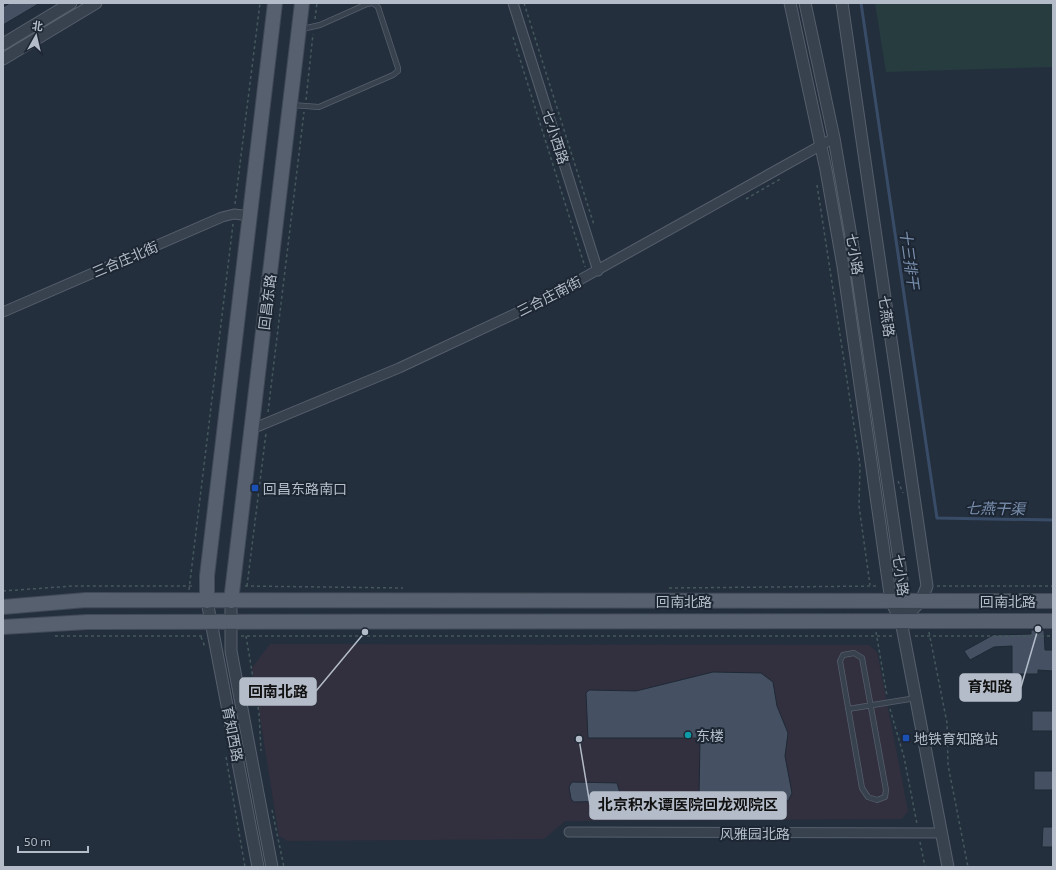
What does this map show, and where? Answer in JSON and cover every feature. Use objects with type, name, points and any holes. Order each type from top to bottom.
[{"type":"main road","name":"回昌东路","points":[[207,600],[207,576],[274,3]]},
{"type":"main road","name":"回昌东路","points":[[231,600],[252,430],[298,106],[302,3]]},
{"type":"main road","name":"回南北路","points":[[3,607],[86,600],[1053,601]]},
{"type":"main road","name":"回南北路","points":[[3,627],[87,622],[212,621],[1053,621]]},
{"type":"street","points":[[3,44],[71,3]]},
{"type":"street","points":[[3,59],[96,3]]},
{"type":"street","name":"七小西路","points":[[513,3],[598,271]]},
{"type":"street","name":"七小路","points":[[790,3],[821,145],[843,266],[891,601],[902,621]]},
{"type":"street","name":"七小路","points":[[805,3],[834,138],[856,264],[906,601],[902,621]]},
{"type":"street","name":"七燕路","points":[[842,3],[926,586],[921,601]]},
{"type":"street","name":"三合庄南街","points":[[252,430],[399,368],[540,302],[834,138]]},
{"type":"street","name":"三合庄北街","points":[[3,312],[222,217],[234,214],[250,216]]},
{"type":"street","name":"育知西路","points":[[207,600],[258,867]]},
{"type":"street","name":"育知西路","points":[[231,600],[231,651],[272,867]]},
{"type":"street","points":[[921,601],[902,621],[948,867]]},
{"type":"street","name":"风雅园北路","points":[[568,832],[941,833]]},
{"type":"lane","points":[[298,106],[319,107],[393,75],[398,71],[398,64],[376,5],[367,4],[314,26],[300,29]]},
{"type":"lane","points":[[856,653],[862,658],[886,790],[885,797],[880,800],[868,797],[862,791],[848,708],[840,661],[842,656],[856,653]]},
{"type":"lane","points":[[848,708],[916,697]]},
{"type":"path","points":[[190,571],[260,3]]},
{"type":"path","points":[[249,570],[267,423],[298,106],[314,26],[317,3]]},
{"type":"path","points":[[524,3],[595,227]]},
{"type":"path","points":[[512,33],[582,259]]},
{"type":"path","points":[[816,178],[860,465],[859,506],[868,573]]},
{"type":"path","points":[[3,591],[73,586],[186,586]]},
{"type":"path","points":[[260,586],[407,588]]},
{"type":"path","points":[[662,588],[710,586],[866,586]]},
{"type":"path","points":[[942,586],[1053,586]]},
{"type":"path","points":[[49,636],[190,636]]},
{"type":"path","points":[[263,636],[872,636]]},
{"type":"path","points":[[941,636],[1053,636]]},
{"type":"path","points":[[878,648],[889,701],[904,757],[915,815]]},
{"type":"path","points":[[932,648],[947,723],[948,765],[968,867]]},
{"type":"path","points":[[250,656],[259,713],[261,752]]},
{"type":"path","points":[[225,752],[245,867]]},
{"type":"path","points":[[271,805],[284,867]]},
{"type":"path","points":[[923,860],[925,867]]},
{"type":"shaded area","points":[[270,644],[869,645],[877,652],[908,811],[902,819],[565,821],[544,839],[288,841],[279,836],[252,668]]},
{"type":"green space","points":[[875,3],[1053,3],[1053,67],[886,72]]},
{"type":"building","points":[[10,3],[40,3],[3,25],[3,7]]},
{"type":"building","points":[[1031,630],[1044,630],[1045,650],[1053,650],[1053,671],[1038,670],[1038,674],[1012,674],[1012,646],[994,647],[970,660],[964,651],[993,635],[1031,634]]},
{"type":"building","name":"东楼","points":[[713,672],[761,673],[773,682],[777,706],[788,733],[785,756],[792,793],[788,801],[699,798],[700,738],[588,738],[586,693],[589,690],[636,691]]},
{"type":"building","points":[[1032,711],[1053,711],[1053,731],[1032,731]]},
{"type":"building","points":[[1034,771],[1053,771],[1053,790],[1034,790]]},
{"type":"building","points":[[572,782],[617,783],[621,796],[618,801],[574,802],[571,799],[569,787]]},
{"type":"building","points":[[1043,827],[1053,827],[1053,847],[1042,847]]},
{"type":"waterway","name":"十三排干","points":[[861,3],[937,518],[1053,520]]},
{"type":"place","name":"回昌东路南口","points":[[255,488]]},
{"type":"place","name":"育知路","points":[[1038,629]]},
{"type":"place","name":"回南北路","points":[[365,632]]},
{"type":"place","name":"东楼","points":[[688,735]]},
{"type":"place","name":"地铁育知路站","points":[[906,738]]},
{"type":"place","name":"北京积水谭医院回龙观院区","points":[[579,739]]},
{"type":"water label","name":"七燕干渠","points":[[995,508]]}]
